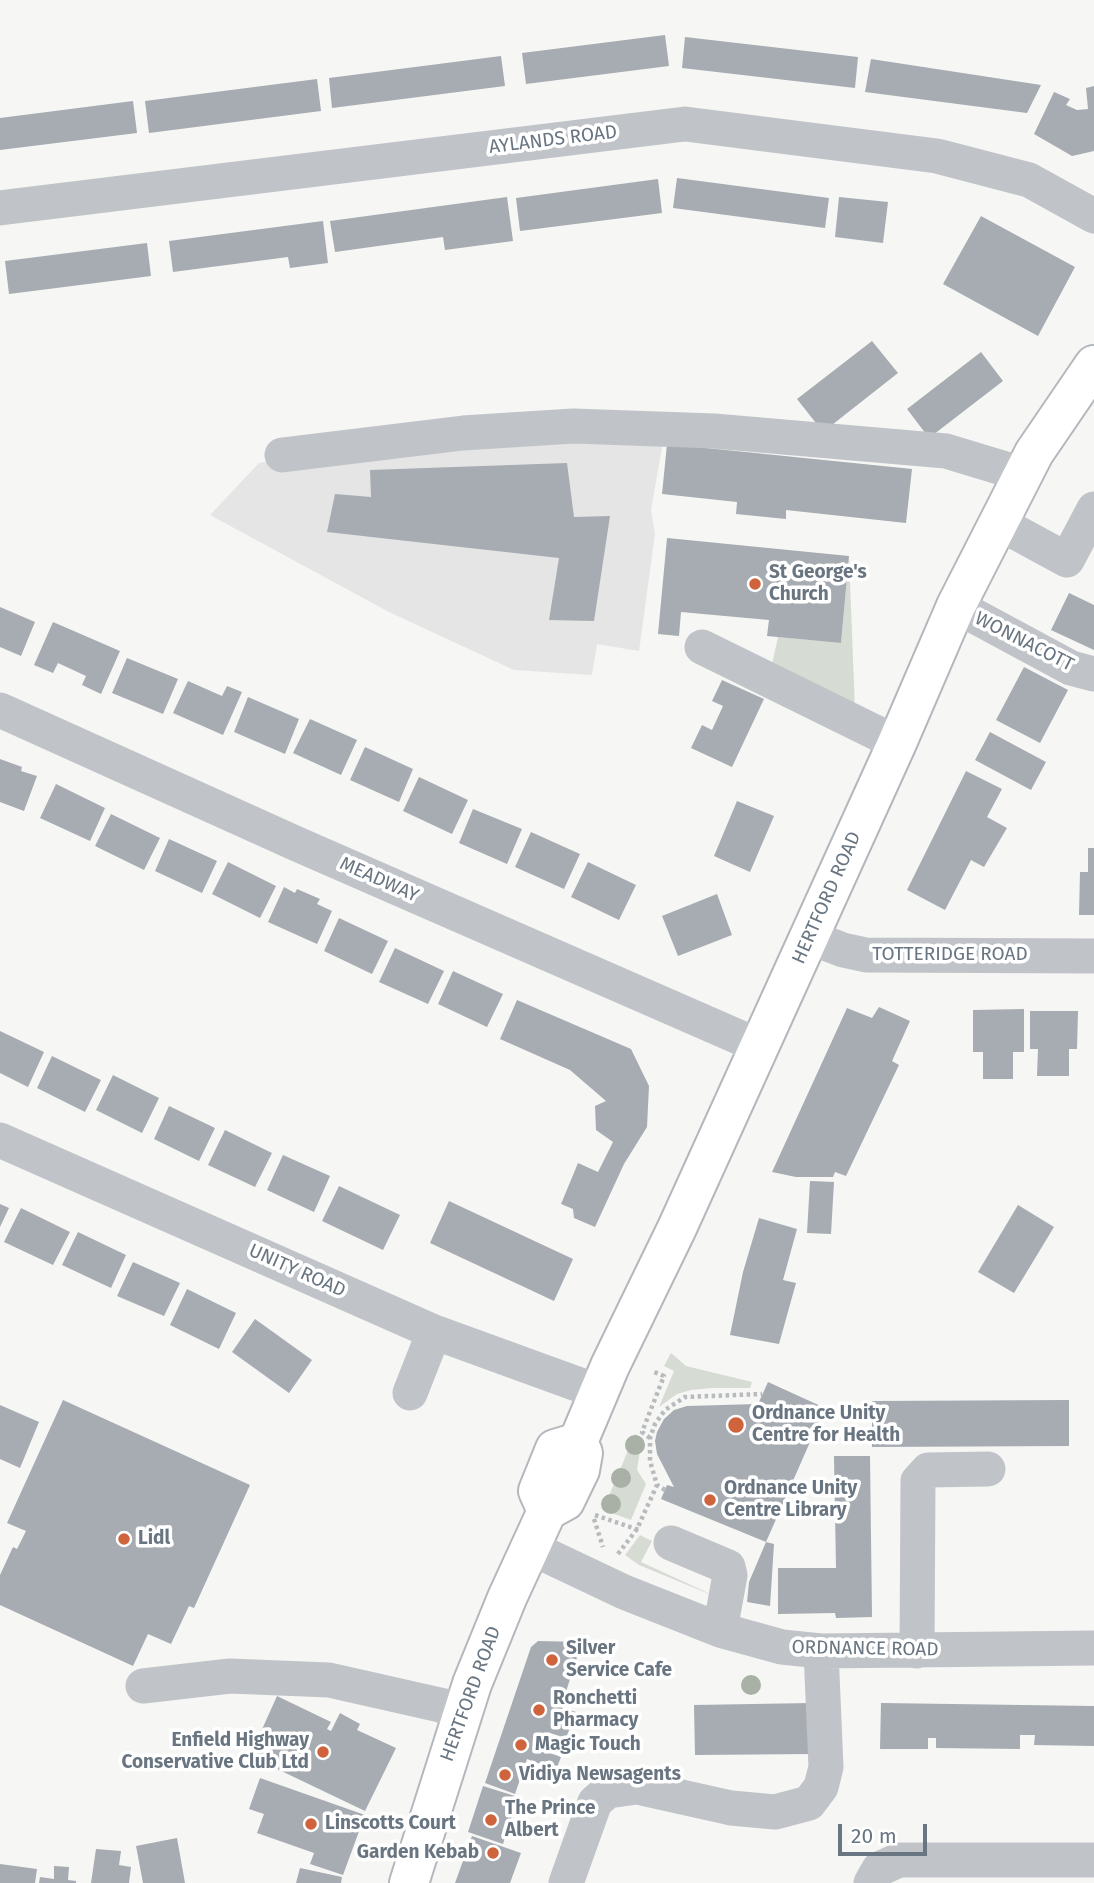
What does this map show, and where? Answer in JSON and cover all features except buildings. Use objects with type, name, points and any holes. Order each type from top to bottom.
[{"type":"main road","name":"HERTFORD ROAD","points":[[410,1883],[462,1712],[529,1547],[547,1511],[565,1501],[580,1470],[583,1453],[578,1442],[599,1392],[677,1228],[897,743],[956,606],[1034,453],[1094,365]]},
{"type":"street","name":"AYLANDS ROAD","points":[[0,208],[685,124],[937,156],[1029,180],[1094,216]]},
{"type":"street","points":[[282,455],[463,433],[573,426],[714,431],[946,452],[1022,474]]},
{"type":"street","points":[[998,522],[1080,566],[1094,509]]},
{"type":"street","name":"WONNACOTT","points":[[956,606],[1071,668],[1094,674]]},
{"type":"street","points":[[702,648],[897,743]]},
{"type":"street","name":"MEADWAY","points":[[0,710],[297,844],[759,1046]]},
{"type":"street","name":"TOTTERIDGE ROAD","points":[[809,937],[843,950],[866,955],[1094,956]]},
{"type":"street","name":"UNITY ROAD","points":[[0,1140],[434,1332],[599,1392]]},
{"type":"street","points":[[410,1393],[434,1332]]},
{"type":"street","points":[[917,1651],[918,1481],[928,1471],[988,1469]]},
{"type":"street","points":[[671,1543],[728,1567],[730,1575],[720,1630]]},
{"type":"street","name":"ORDNANCE ROAD","points":[[529,1547],[624,1592],[720,1630],[782,1647],[821,1651],[1094,1648]]},
{"type":"street","points":[[566,1883],[595,1802],[608,1791],[637,1787],[731,1808],[775,1812],[809,1802],[821,1787],[826,1768],[821,1651]]},
{"type":"street","points":[[143,1686],[230,1676],[329,1680],[462,1712]]},
{"type":"street","points":[[871,1883],[879,1869],[900,1860],[1094,1860]]},
{"type":"path","points":[[650,1437],[642,1433],[664,1376],[654,1372]]},
{"type":"path","points":[[615,1558],[637,1529],[657,1485],[650,1461],[650,1437],[665,1410],[685,1397],[762,1394]]},
{"type":"path","points":[[657,1485],[665,1490]]},
{"type":"path","points":[[594,1515],[671,1543]]},
{"type":"shaded area","points":[[430,435],[664,436],[651,510],[655,534],[639,651],[597,644],[592,675],[514,670],[389,612],[210,515],[259,463]]},
{"type":"shaded area","points":[[849,556],[855,711],[771,669],[778,637],[841,643]]},
{"type":"shaded area","points":[[671,1353],[686,1366],[752,1382],[750,1388],[691,1390],[677,1394],[659,1407],[674,1371],[664,1366]]},
{"type":"shaded area","points":[[635,1434],[642,1438],[637,1470],[646,1484],[631,1520],[603,1510]]},
{"type":"shaded area","points":[[640,1535],[652,1541],[641,1562],[719,1598],[639,1565],[625,1555]]},
{"type":"place","name":"St George's Church","points":[[755,584]]},
{"type":"place","name":"Ordnance Unity Centre for Health","points":[[736,1425]]},
{"type":"place","name":"Ordnance Unity Centre Library","points":[[710,1500]]},
{"type":"place","name":"Lidl","points":[[124,1539]]},
{"type":"place","name":"Silver Service Cafe","points":[[552,1660]]},
{"type":"place","name":"Ronchetti Pharmacy","points":[[539,1710]]},
{"type":"place","name":"Magic Touch","points":[[521,1745]]},
{"type":"place","name":"Enfield Highway Conservative Club Ltd","points":[[323,1752]]},
{"type":"place","name":"Vidiya Newsagents","points":[[505,1775]]},
{"type":"place","name":"The Prince Albert","points":[[491,1820]]},
{"type":"place","name":"Linscotts Court","points":[[311,1824]]},
{"type":"place","name":"Garden Kebab","points":[[493,1853]]}]
